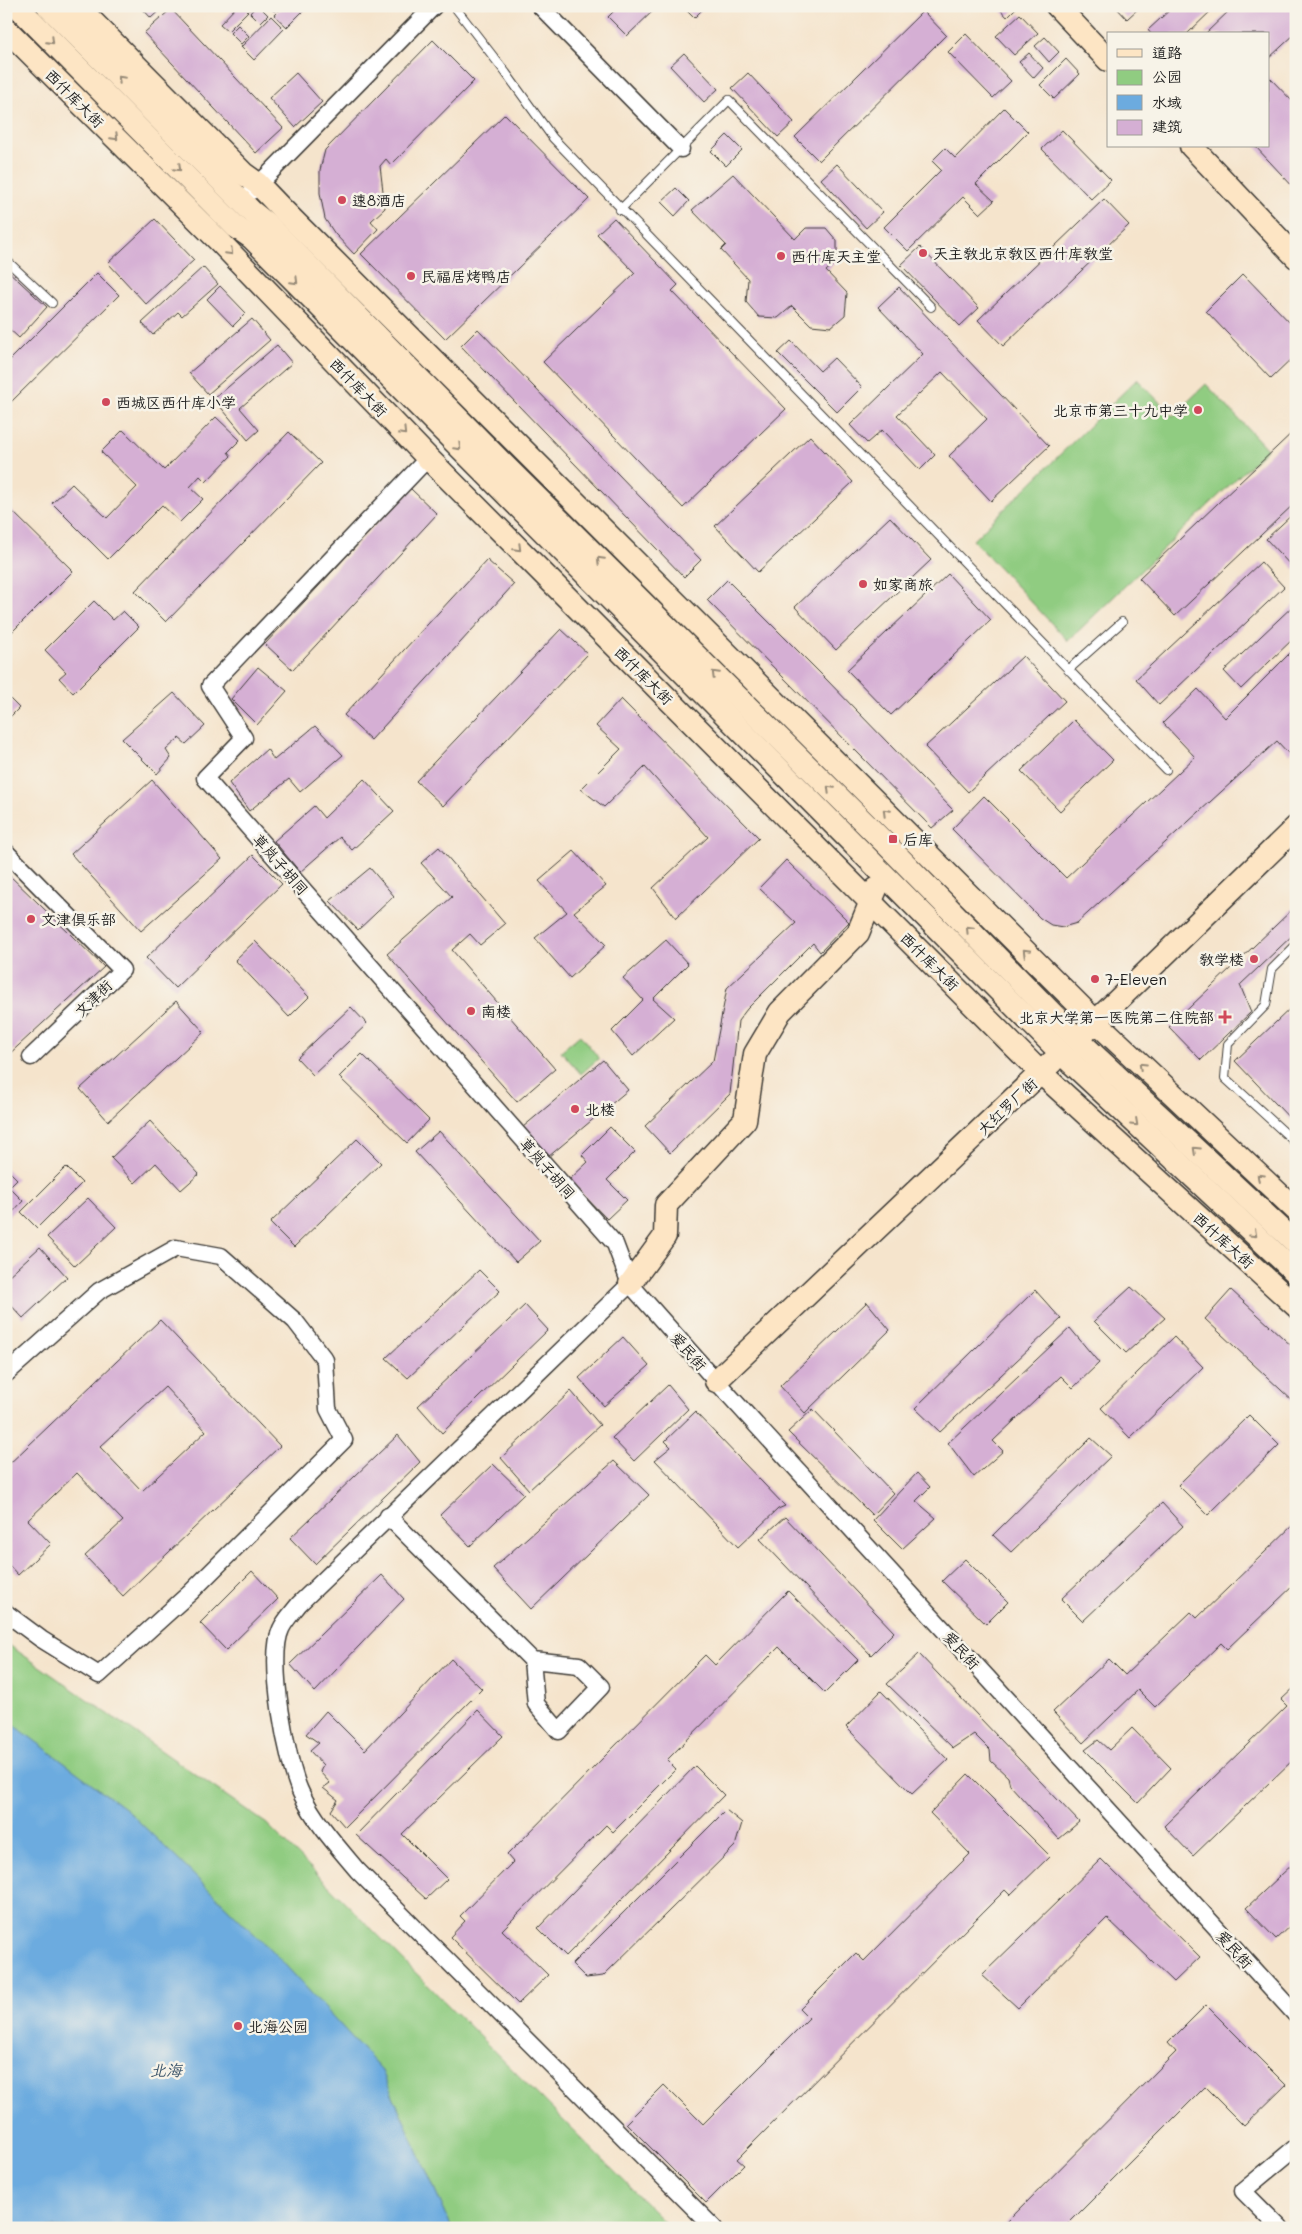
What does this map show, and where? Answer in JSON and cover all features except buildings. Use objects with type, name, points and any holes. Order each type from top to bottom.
[{"type":"street","name":"西什库大街","points":[[17,6],[236,227],[259,245],[882,874],[1069,1046],[1296,1244]]},
{"type":"street","name":"西什库大街","points":[[48,6],[241,201],[274,231],[502,463],[887,845],[1069,1046],[1296,1273]]},
{"type":"street","points":[[77,6],[244,174],[258,184],[1095,1022],[1296,1210]]},
{"type":"street","points":[[241,201],[434,6]]},
{"type":"street","points":[[540,6],[680,149]]},
{"type":"street","points":[[1057,6],[1107,59]]},
{"type":"street","name":"西什库大街","points":[[6,29],[213,235],[428,458],[1041,1073],[1296,1306]]},
{"type":"street","points":[[1193,148],[1296,257]]},
{"type":"street","name":"草岚子胡同","points":[[428,458],[210,686],[244,738],[206,778],[615,1244],[630,1284]]},
{"type":"street","name":"大红罗厂街","points":[[716,1381],[1095,1022],[1296,827]]},
{"type":"street","name":"文津街","points":[[6,852],[122,970],[31,1058]]},
{"type":"street","points":[[714,2228],[357,1870],[320,1824],[301,1794],[292,1771],[277,1677],[277,1651],[281,1629],[299,1604],[630,1284],[665,1236],[666,1205],[746,1120],[754,1054],[780,1012],[858,933],[882,874]]},
{"type":"street","points":[[6,1374],[99,1291],[176,1248],[212,1254],[221,1256],[295,1321],[325,1360],[328,1409],[344,1440],[191,1592],[99,1675],[41,1639],[6,1613]]},
{"type":"street","name":"爱民街","points":[[630,1284],[716,1381],[1292,2004]]},
{"type":"street","points":[[388,1516],[532,1660],[579,1665],[601,1687],[559,1731],[536,1704],[532,1660]]},
{"type":"street","points":[[1280,2228],[1243,2191],[1296,2147]]},
{"type":"lane","points":[[454,6],[553,138],[620,210],[1166,770]]},
{"type":"lane","points":[[620,210],[729,100],[931,306]]},
{"type":"lane","points":[[6,260],[52,303]]},
{"type":"lane","points":[[1068,670],[1122,622]]},
{"type":"lane","points":[[1296,945],[1272,969],[1266,1004],[1228,1044],[1225,1078],[1296,1143]]},
{"type":"green space","points":[[1137,379],[1173,416],[1206,384],[1267,449],[1068,641],[973,540]]},
{"type":"green space","points":[[580,1035],[599,1058],[581,1074],[561,1051]]},
{"type":"green space","name":"北海","points":[[6,1643],[267,1824],[671,2228],[6,2228]]},
{"type":"water","name":"北海","points":[[6,1719],[127,1810],[277,1956],[381,2069],[452,2228],[6,2228]]},
{"type":"place","name":"速8酒店","points":[[342,200]]},
{"type":"place","name":"天主教北京教区西什库教堂","points":[[923,253]]},
{"type":"place","name":"西什库天主堂","points":[[781,256]]},
{"type":"place","name":"民福居烤鸭店","points":[[411,276]]},
{"type":"place","name":"西城区西什库小学","points":[[106,402]]},
{"type":"place","name":"北京市第三十九中学","points":[[1198,410]]},
{"type":"place","name":"如家商旅","points":[[863,584]]},
{"type":"place","name":"后库","points":[[893,839]]},
{"type":"place","name":"文津俱乐部","points":[[31,919]]},
{"type":"place","name":"教学楼","points":[[1254,959]]},
{"type":"place","name":"7-Eleven","points":[[1095,979]]},
{"type":"place","name":"南楼","points":[[471,1011]]},
{"type":"place","name":"北京大学第一医院第二住院部","points":[[1225,1017]]},
{"type":"place","name":"北楼","points":[[575,1109]]},
{"type":"place","name":"北海公园","points":[[238,2026]]}]
